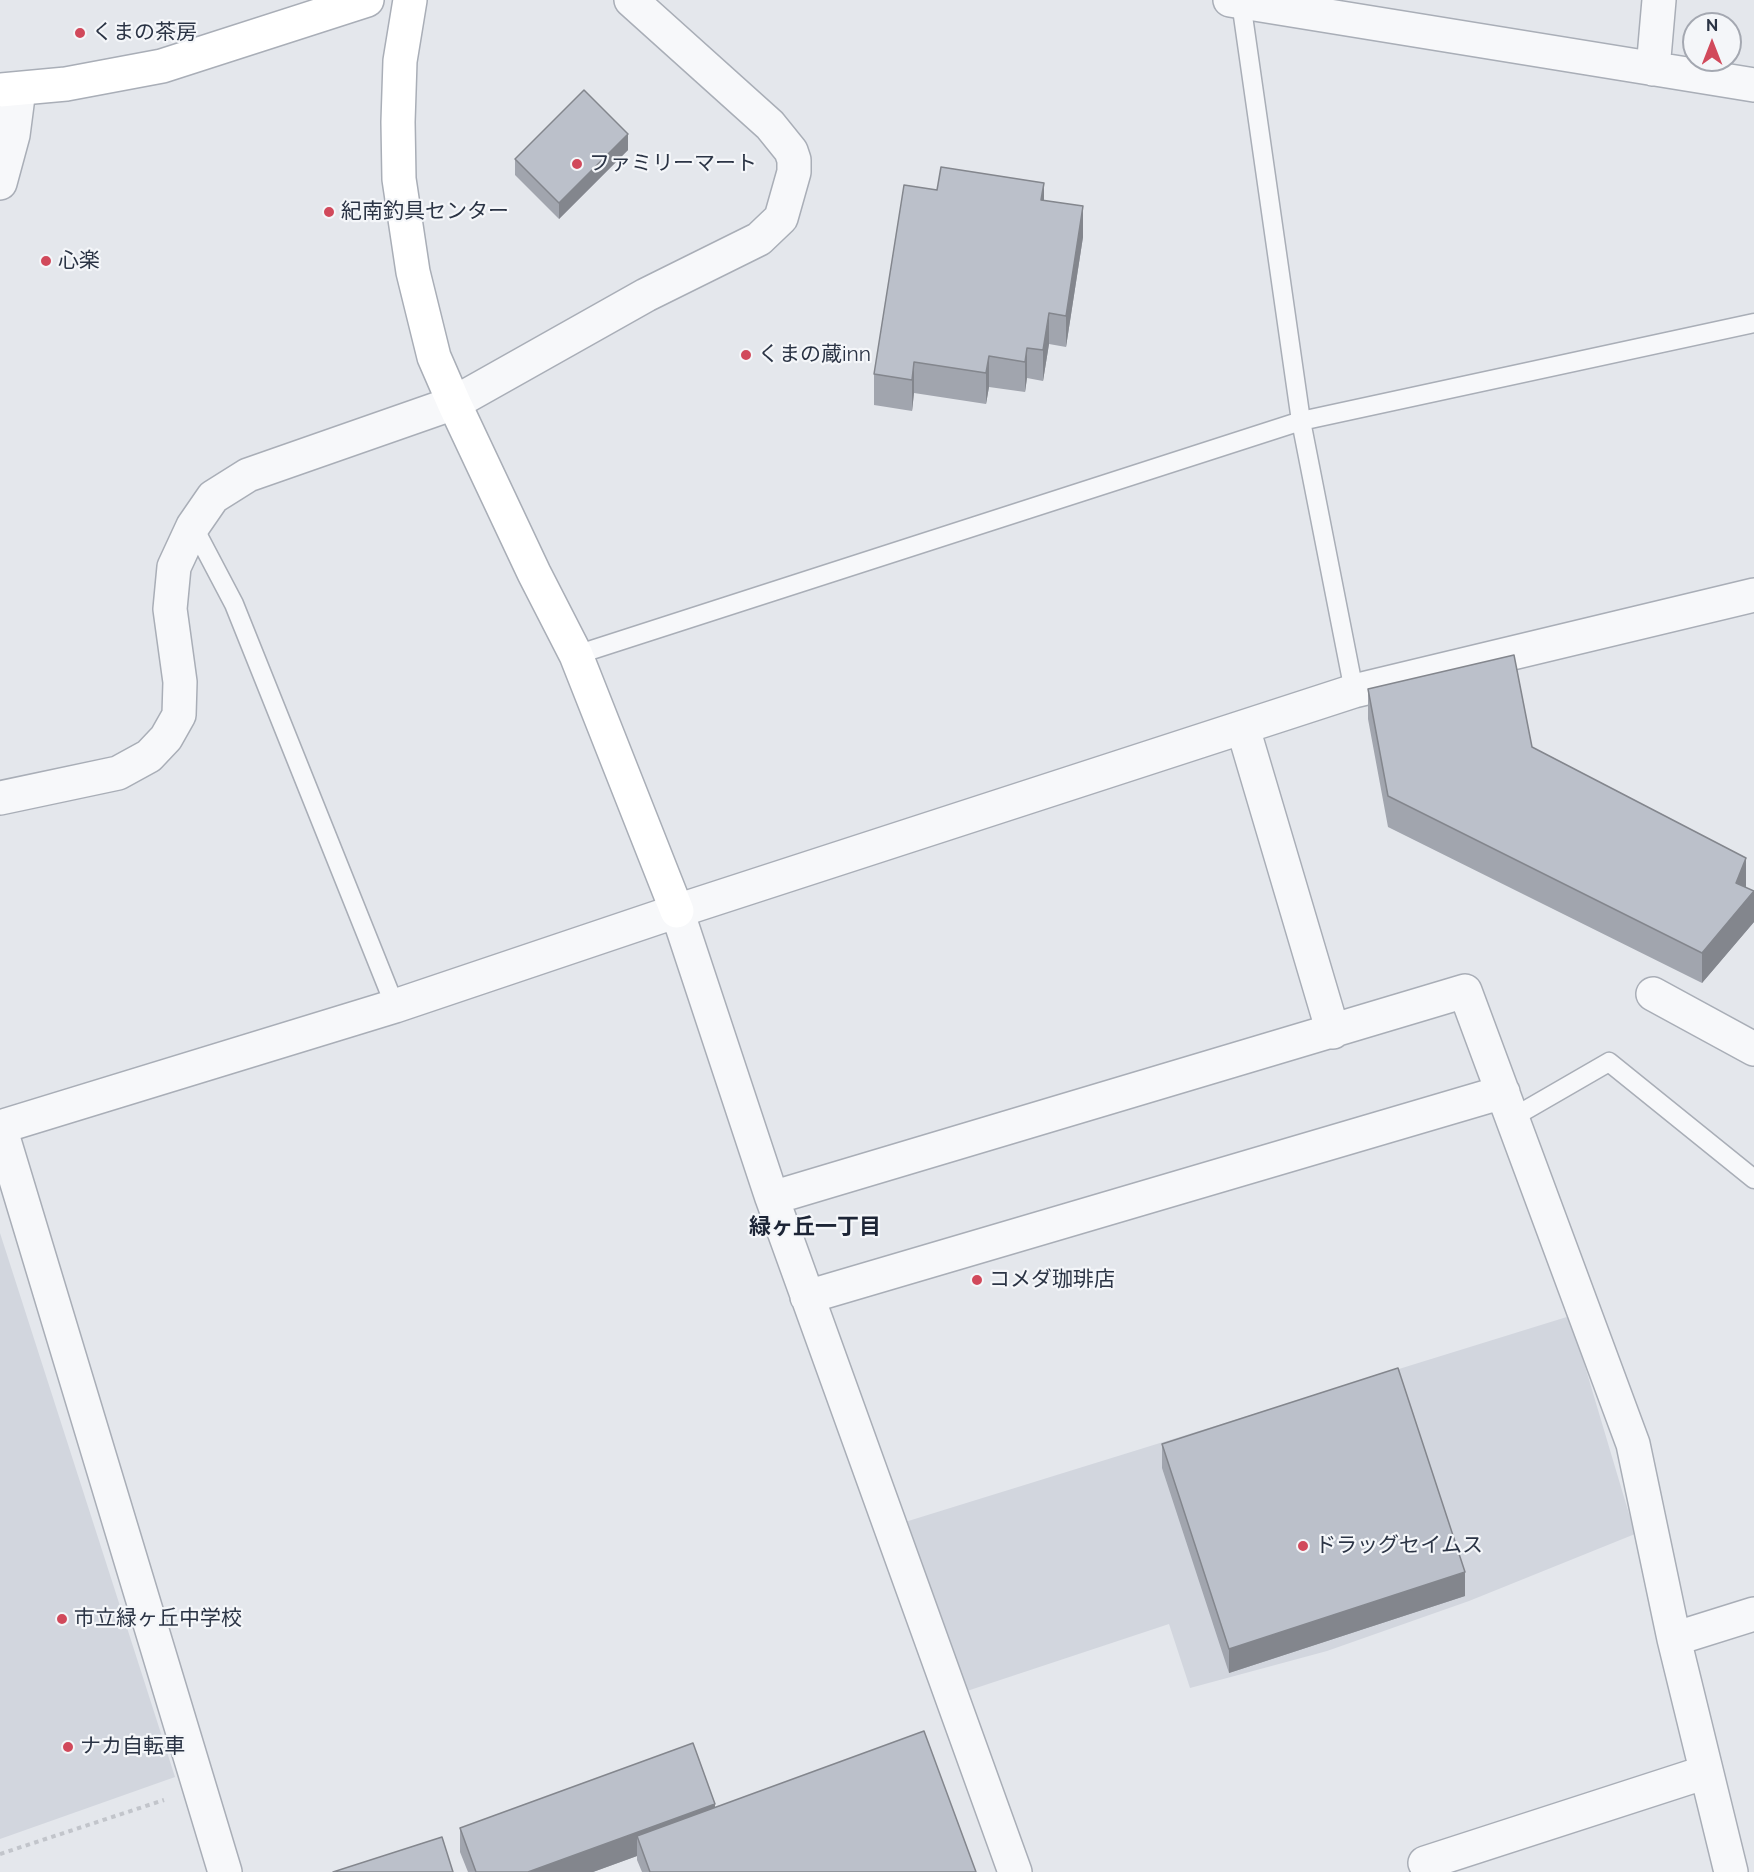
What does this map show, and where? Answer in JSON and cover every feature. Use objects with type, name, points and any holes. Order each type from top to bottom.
[{"type":"street","points":[[0,183],[13,135],[10,89],[66,84],[162,66],[367,0]]},
{"type":"street","points":[[410,0],[400,61],[399,179],[413,272],[435,357],[454,403],[534,573],[576,655],[677,911],[772,1198],[1016,1872]]},
{"type":"street","points":[[0,798],[118,773],[148,756],[166,738],[179,715],[180,682],[170,609],[174,567],[193,526],[213,497],[248,475],[454,403],[646,295],[759,239],[781,218],[794,172],[791,151],[770,125],[631,0]]},
{"type":"street","points":[[1653,69],[1659,0]]},
{"type":"street","points":[[1235,1],[1754,85]]},
{"type":"street","points":[[225,1872],[0,1127],[395,1006],[677,911],[1354,692],[1754,595]]},
{"type":"street","points":[[1243,728],[1333,1032]]},
{"type":"street","points":[[772,1198],[1465,991],[1633,1444],[1674,1639],[1731,1872]]},
{"type":"street","points":[[1653,994],[1754,1049]]},
{"type":"street","points":[[807,1297],[1507,1105]]},
{"type":"street","points":[[1674,1639],[1754,1614]]},
{"type":"street","points":[[1425,1863],[1706,1772]]},
{"type":"lane","points":[[1235,1],[1301,421],[1354,692]]},
{"type":"lane","points":[[576,655],[1301,421],[1754,323]]},
{"type":"lane","points":[[193,526],[234,604],[395,1006]]},
{"type":"lane","points":[[1507,1105],[1609,1062],[1754,1179]]},
{"type":"path","points":[[0,1854],[199,1789]]},
{"type":"shaded area","name":"市立緑ヶ丘中学校","points":[[0,1233],[175,1777],[0,1839]]},
{"type":"shaded area","points":[[1570,1316],[1635,1534],[1469,1601],[1327,1651],[1190,1688],[1169,1624],[967,1691],[905,1522]]},
{"type":"building","points":[[584,90],[628,134],[559,203],[515,159]]},
{"type":"building","points":[[941,167],[1044,183],[1041,200],[1083,206],[1066,316],[1049,313],[1043,350],[1027,348],[1025,362],[989,356],[986,373],[914,362],[912,380],[874,374],[904,185],[937,190]]},
{"type":"building","points":[[1514,655],[1532,747],[1746,858],[1736,883],[1754,891],[1702,953],[1388,796],[1368,689]]},
{"type":"building","points":[[1398,1368],[1465,1572],[1229,1649],[1162,1444]]},
{"type":"building","points":[[924,1731],[976,1872],[650,1872],[637,1836]]},
{"type":"building","points":[[693,1743],[715,1804],[528,1872],[476,1872],[460,1828]]},
{"type":"building","points":[[442,1837],[453,1872],[333,1872]]},
{"type":"place","name":"くまの茶房","points":[[80,33]]},
{"type":"place","name":"ファミリーマート","points":[[577,164]]},
{"type":"place","name":"紀南釣具センター","points":[[329,212]]},
{"type":"place","name":"心楽","points":[[46,261]]},
{"type":"place","name":"くまの蔵inn","points":[[746,355]]},
{"type":"place","name":"コメダ珈琲店","points":[[977,1280]]},
{"type":"place","name":"ドラッグセイムス","points":[[1303,1546]]},
{"type":"place","name":"市立緑ヶ丘中学校","points":[[62,1619]]},
{"type":"place","name":"ナカ自転車","points":[[68,1747]]},
{"type":"district","name":"緑ヶ丘一丁目","points":[[815,1227]]}]
